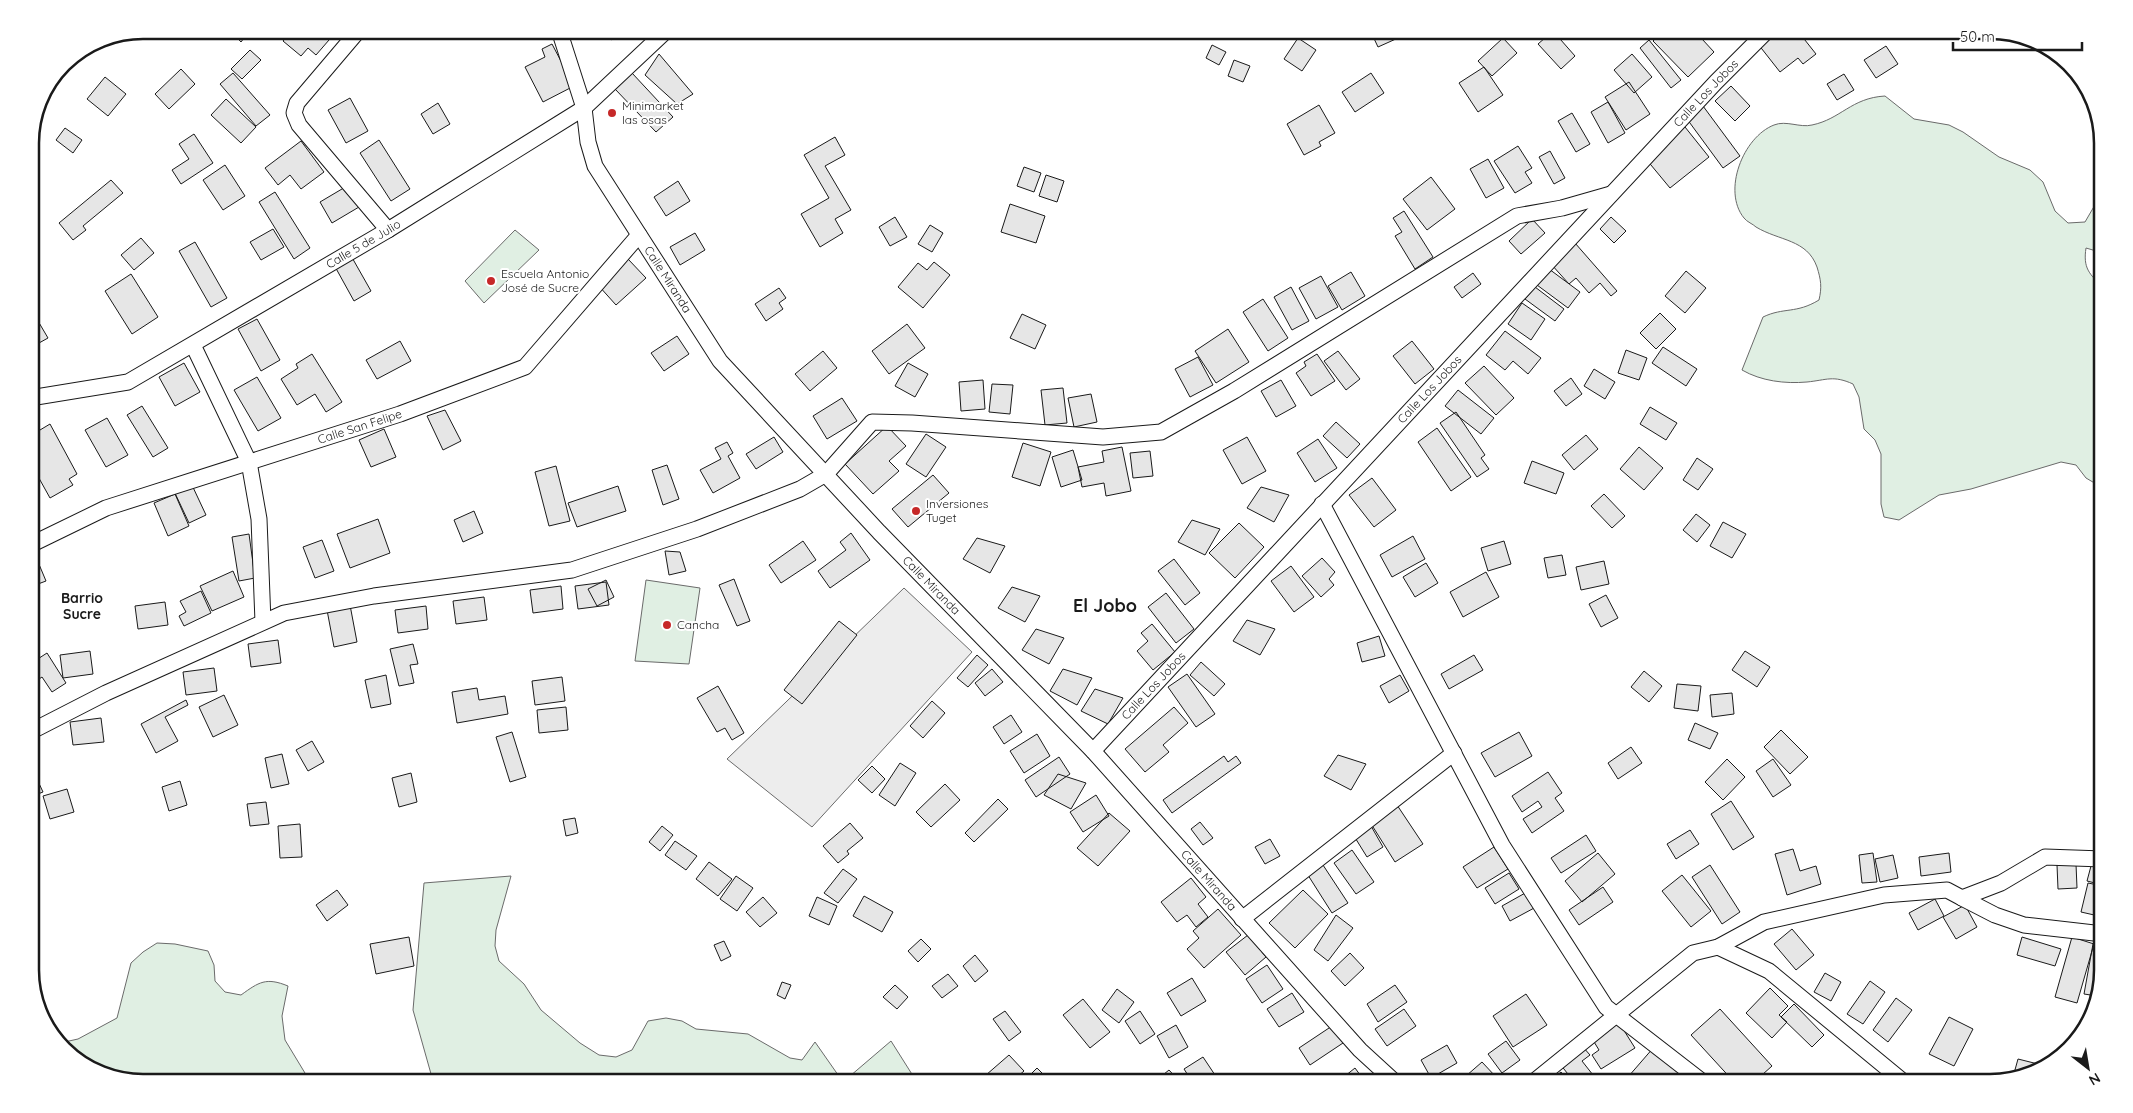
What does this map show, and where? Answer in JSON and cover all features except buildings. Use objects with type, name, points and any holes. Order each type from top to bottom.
[{"type":"street","points":[[351,39],[297,103],[294,113],[299,125],[388,230]]},
{"type":"street","name":"Calle Miranda","points":[[562,39],[584,108],[588,142],[595,166],[720,361],[1093,751],[1360,1050],[1386,1074]]},
{"type":"street","name":"Calle 5 de Julio","points":[[39,397],[128,382],[192,345],[388,230],[584,108],[657,39]]},
{"type":"street","name":"Calle Los Jobos","points":[[1093,751],[1611,194],[1759,39]]},
{"type":"street","points":[[39,727],[106,693],[284,613],[374,596],[572,570],[697,529],[800,489],[826,474],[872,422],[1103,437],[1161,432],[1234,392],[1517,216],[1562,208],[1611,194]]},
{"type":"street","name":"Calle San Felipe","points":[[39,541],[106,508],[400,414],[526,367],[639,235]]},
{"type":"street","points":[[192,345],[249,462],[259,519],[263,622]]},
{"type":"street","points":[[1322,504],[1502,846],[1606,1007],[1692,1074]]},
{"type":"street","points":[[1242,918],[1454,754]]},
{"type":"street","points":[[1962,898],[2001,884],[2045,856],[2094,859]]},
{"type":"street","points":[[1543,1074],[1693,953],[1718,947],[1764,922],[1884,895],[1947,890],[1995,915],[2024,925],[2094,933]]},
{"type":"street","points":[[1718,947],[1769,971],[1894,1074]]},
{"type":"green space","points":[[1885,96],[1914,119],[1949,125],[1963,132],[1999,157],[2030,170],[2043,182],[2055,211],[2068,223],[2085,222],[2094,206],[2094,250],[2086,248],[2085,261],[2088,270],[2094,278],[2094,483],[2086,478],[2076,465],[2061,462],[1971,489],[1939,495],[1899,520],[1884,517],[1881,504],[1881,454],[1875,440],[1864,429],[1859,397],[1853,384],[1835,379],[1799,383],[1782,382],[1757,377],[1742,370],[1763,317],[1777,312],[1804,307],[1819,300],[1821,287],[1817,267],[1806,251],[1791,242],[1765,232],[1744,218],[1738,207],[1735,194],[1739,166],[1745,153],[1763,131],[1774,125],[1783,123],[1803,126],[1812,125],[1831,118],[1855,104]]},
{"type":"green space","points":[[515,230],[539,250],[484,303],[465,281]]},
{"type":"green space","name":"Cancha","points":[[646,580],[700,588],[689,664],[635,661]]},
{"type":"green space","points":[[511,876],[496,930],[495,946],[499,961],[524,984],[541,1010],[580,1043],[599,1055],[616,1057],[632,1050],[648,1021],[666,1018],[682,1021],[696,1029],[748,1034],[790,1058],[802,1060],[815,1042],[837,1074],[431,1074],[413,1010],[424,883]]},
{"type":"green space","points":[[157,943],[175,944],[208,951],[214,965],[215,981],[225,992],[241,995],[258,984],[268,981],[288,986],[282,1016],[285,1040],[306,1074],[129,1073],[109,1069],[97,1064],[74,1049],[67,1042],[78,1039],[117,1018],[131,963]]},
{"type":"green space","points":[[891,1041],[912,1074],[852,1074]]},
{"type":"shaded area","points":[[904,588],[972,652],[812,827],[727,759]]},
{"type":"place","name":"Minimarket las osas","points":[[612,113]]},
{"type":"place","name":"Escuela Antonio José de Sucre","points":[[491,281]]},
{"type":"place","name":"Inversiones Tuget","points":[[916,511]]},
{"type":"place","name":"Cancha","points":[[667,625]]},
{"type":"district","name":"Barrio Sucre","points":[[82,606]]},
{"type":"district","name":"El Jobo","points":[[1105,606]]}]
